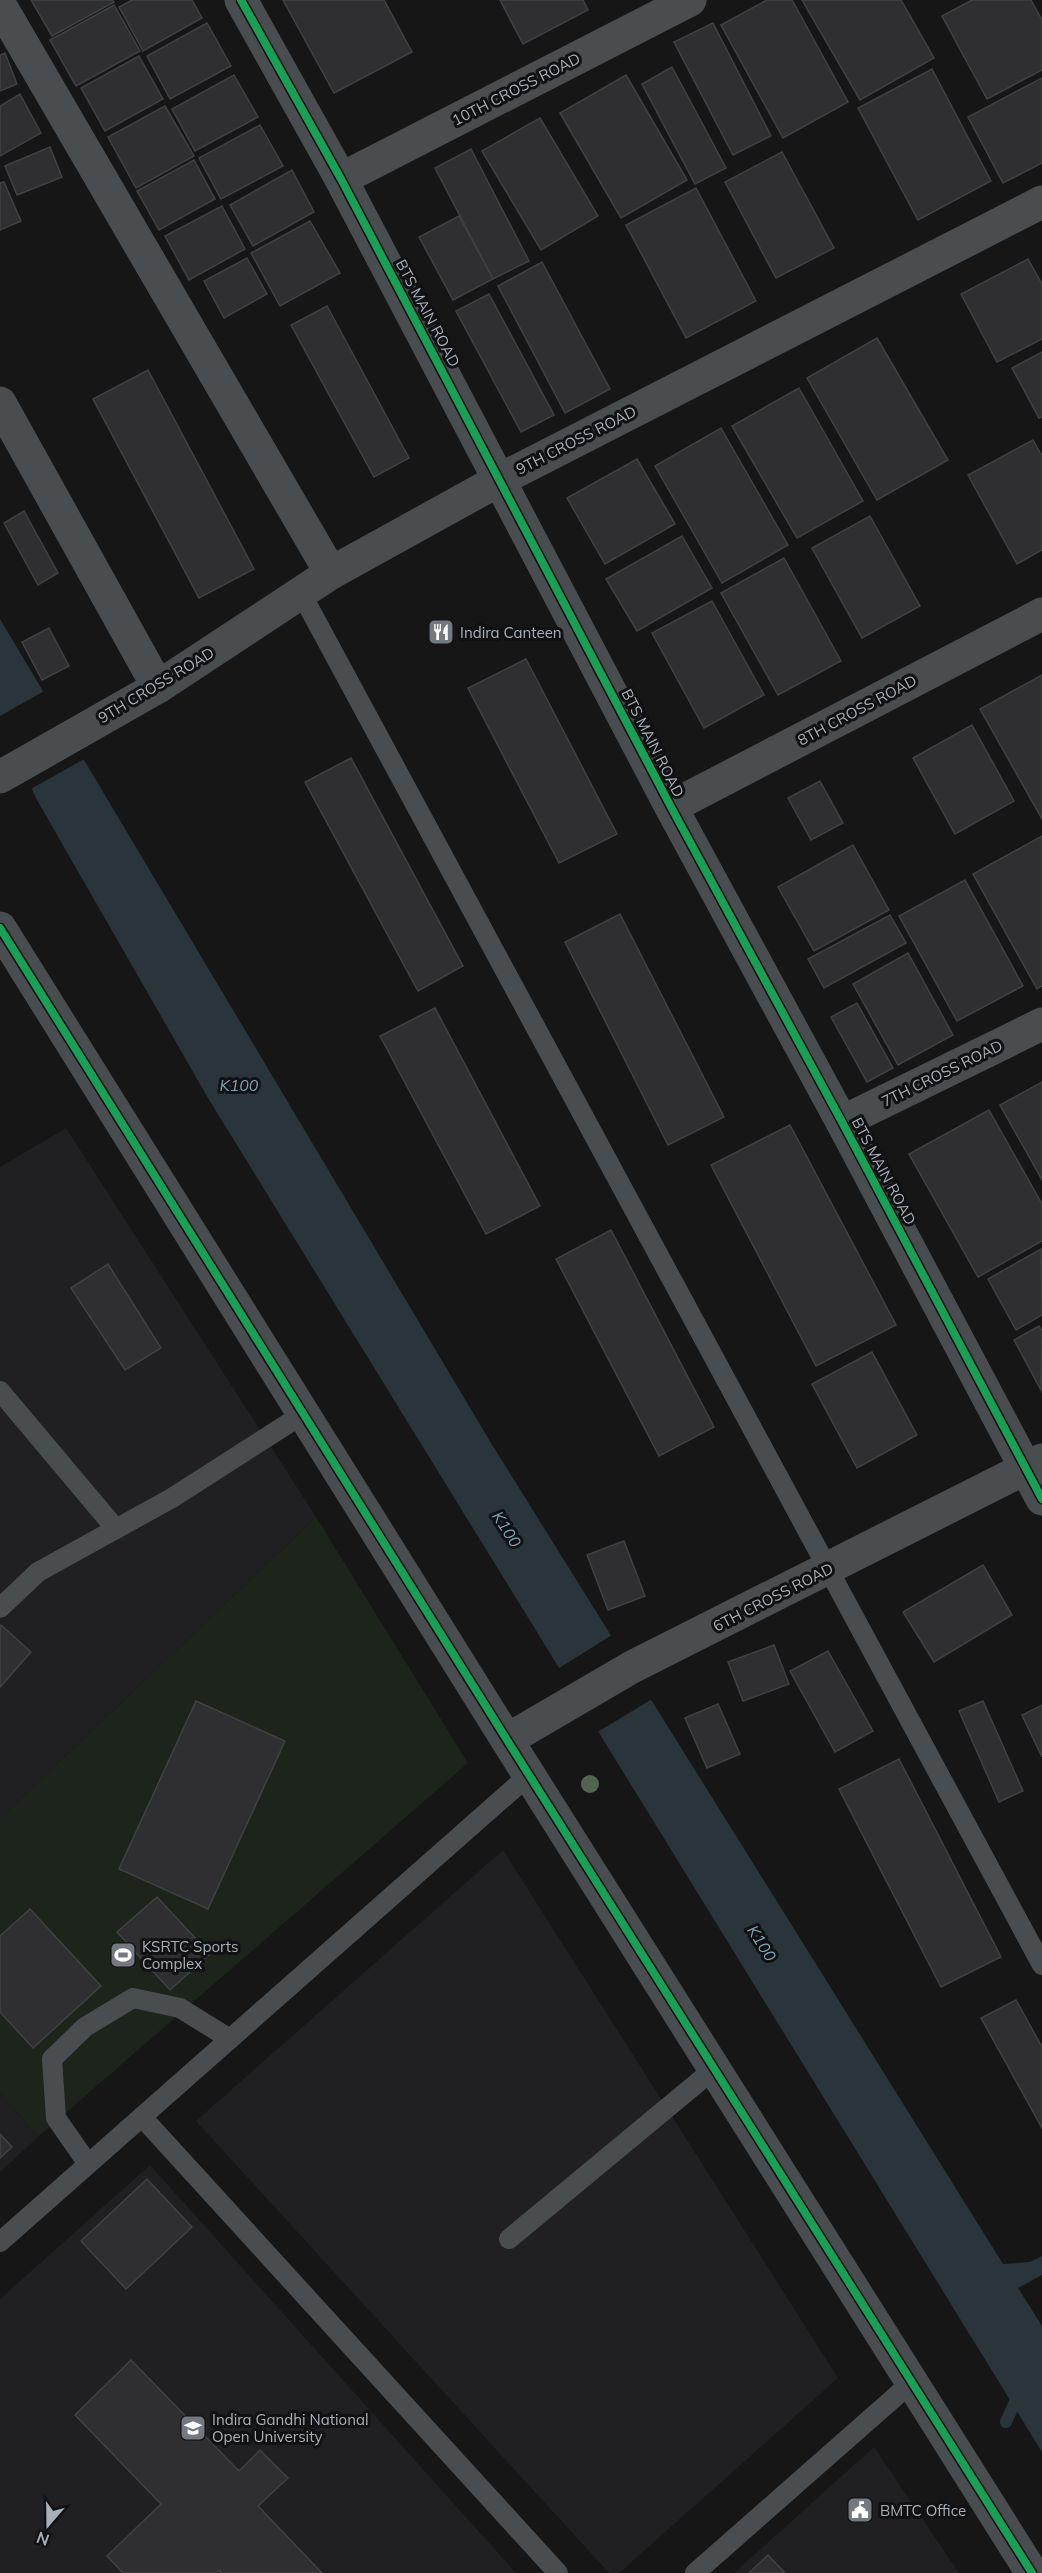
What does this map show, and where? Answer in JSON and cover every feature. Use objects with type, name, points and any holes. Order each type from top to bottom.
[{"type":"street","name":"BTS MAIN ROAD","points":[[241,0],[341,179],[501,479],[671,807],[842,1122],[1034,1464],[1042,1499]]},
{"type":"street","name":"10TH CROSS ROAD","points":[[341,179],[690,0]]},
{"type":"street","points":[[0,5],[331,573]]},
{"type":"street","name":"9TH CROSS ROAD","points":[[4,775],[158,687],[331,573],[501,479],[1042,202]]},
{"type":"street","points":[[0,403],[158,687]]},
{"type":"street","name":"8TH CROSS ROAD","points":[[671,807],[1042,614]]},
{"type":"street","points":[[0,928],[507,1740],[1032,2573]]},
{"type":"street","name":"7TH CROSS ROAD","points":[[842,1122],[1042,1024]]},
{"type":"street","name":"6TH CROSS ROAD","points":[[507,1740],[564,1709],[632,1667],[1034,1464]]},
{"type":"lane","points":[[301,592],[1042,1965]]},
{"type":"lane","points":[[0,1391],[117,1529]]},
{"type":"lane","points":[[0,1608],[38,1572],[172,1498],[303,1414]]},
{"type":"lane","points":[[0,2242],[529,1775]]},
{"type":"lane","points":[[88,2164],[56,2118],[52,2059],[85,2027],[133,1998],[180,2008],[230,2038]]},
{"type":"lane","points":[[509,2239],[714,2069]]},
{"type":"lane","points":[[142,2117],[558,2573]]},
{"type":"lane","points":[[695,2573],[912,2382]]},
{"type":"shaded area","points":[[66,1128],[316,1517],[0,1818],[0,1167]]},
{"type":"shaded area","name":"KSRTC Sports Complex","points":[[316,1517],[468,1763],[38,2137],[0,2093],[0,1818]]},
{"type":"shaded area","points":[[503,1850],[838,2378],[619,2573],[609,2573],[196,2121]]},
{"type":"shaded area","points":[[0,2093],[38,2137],[0,2172]]},
{"type":"shaded area","name":"Indira Gandhi National Open University","points":[[150,2165],[516,2573],[0,2573],[0,2299]]},
{"type":"shaded area","name":"BMTC Office","points":[[874,2447],[959,2573],[734,2573]]},
{"type":"water","name":"K100","points":[[0,619],[491,1443],[1003,2264],[1030,2262],[1042,2256],[1042,2275],[1018,2288],[1042,2326],[1042,2452],[208,1098],[37,800],[0,723]]},
{"type":"pier","points":[[46,690],[86,758],[29,790],[0,729],[0,716]]},
{"type":"pier","points":[[612,1635],[652,1699],[596,1733],[556,1670]]},
{"type":"building","points":[[31,0],[112,0],[114,2],[52,36]]},
{"type":"building","points":[[132,0],[192,0],[202,18],[143,51],[119,7]]},
{"type":"building","points":[[283,0],[384,0],[412,52],[334,93]]},
{"type":"building","points":[[500,0],[583,0],[588,10],[523,44]]},
{"type":"building","points":[[767,0],[792,0],[848,102],[783,138],[721,25]]},
{"type":"building","points":[[802,0],[901,0],[934,58],[860,100]]},
{"type":"building","points":[[972,0],[1031,0],[1042,20],[1042,70],[987,99],[942,16]]},
{"type":"building","points":[[114,5],[140,51],[76,86],[50,40]]},
{"type":"building","points":[[207,23],[231,66],[170,99],[147,56]]},
{"type":"building","points":[[713,23],[771,136],[733,155],[674,42]]},
{"type":"building","points":[[5,53],[17,84],[0,91],[0,55]]},
{"type":"building","points":[[139,56],[163,99],[105,131],[81,88]]},
{"type":"building","points":[[672,67],[726,168],[695,184],[642,84]]},
{"type":"building","points":[[932,69],[991,181],[918,220],[858,108]]},
{"type":"building","points":[[234,75],[258,117],[195,151],[172,109]]},
{"type":"building","points":[[626,75],[687,180],[621,218],[560,113]]},
{"type":"building","points":[[1042,78],[1042,163],[1003,183],[968,117]]},
{"type":"building","points":[[20,94],[41,133],[0,156],[0,106]]},
{"type":"building","points":[[165,106],[194,156],[136,188],[108,137]]},
{"type":"building","points":[[540,118],[598,216],[541,250],[482,151]]},
{"type":"building","points":[[260,125],[283,166],[221,199],[199,158]]},
{"type":"building","points":[[50,147],[62,177],[17,195],[5,166]]},
{"type":"building","points":[[471,149],[529,261],[493,279],[435,168]]},
{"type":"building","points":[[782,152],[834,248],[776,278],[725,182]]},
{"type":"building","points":[[194,160],[215,199],[159,230],[137,191]]},
{"type":"building","points":[[292,170],[314,212],[253,246],[230,205]]},
{"type":"building","points":[[4,182],[21,221],[0,230],[0,183]]},
{"type":"building","points":[[696,188],[756,301],[686,338],[626,225]]},
{"type":"building","points":[[222,206],[245,249],[189,280],[165,236]]},
{"type":"building","points":[[459,216],[493,279],[453,300],[419,237]]},
{"type":"building","points":[[310,221],[340,273],[280,306],[251,253]]},
{"type":"building","points":[[247,258],[267,294],[224,318],[204,281]]},
{"type":"building","points":[[1028,259],[1042,284],[1042,339],[997,362],[961,294]]},
{"type":"building","points":[[542,262],[610,389],[565,413],[498,286]]},
{"type":"building","points":[[489,294],[554,415],[521,432],[456,311]]},
{"type":"building","points":[[327,306],[409,458],[374,477],[291,325]]},
{"type":"building","points":[[877,338],[948,460],[877,500],[807,378]]},
{"type":"building","points":[[1042,352],[1042,417],[1039,418],[1012,368]]},
{"type":"building","points":[[148,370],[254,569],[199,598],[93,399]]},
{"type":"building","points":[[799,388],[863,501],[797,538],[732,426]]},
{"type":"building","points":[[721,428],[788,545],[722,583],[655,466]]},
{"type":"building","points":[[1033,440],[1042,456],[1042,550],[1017,564],[968,475]]},
{"type":"building","points":[[637,459],[675,524],[605,564],[567,498]]},
{"type":"building","points":[[24,511],[58,573],[38,585],[4,523]]},
{"type":"building","points":[[870,516],[920,606],[862,638],[812,548]]},
{"type":"building","points":[[682,536],[712,588],[637,631],[606,579]]},
{"type":"building","points":[[784,558],[841,661],[778,695],[721,593]]},
{"type":"building","points":[[712,601],[764,695],[704,728],[652,633]]},
{"type":"building","points":[[49,628],[69,666],[42,680],[22,642]]},
{"type":"building","points":[[526,659],[617,834],[559,863],[468,688]]},
{"type":"building","points":[[1042,675],[1042,819],[980,709]]},
{"type":"building","points":[[972,725],[1014,801],[955,834],[913,758]]},
{"type":"building","points":[[351,758],[463,966],[418,991],[305,782]]},
{"type":"building","points":[[820,781],[843,823],[811,840],[788,798]]},
{"type":"building","points":[[1042,836],[1042,986],[1037,989],[973,874]]},
{"type":"building","points":[[853,845],[889,910],[814,951],[778,887]]},
{"type":"building","points":[[965,880],[1023,986],[957,1021],[899,916]]},
{"type":"building","points":[[620,914],[724,1117],[668,1145],[565,942]]},
{"type":"building","points":[[890,915],[906,943],[824,988],[808,959]]},
{"type":"building","points":[[908,953],[953,1035],[898,1065],[853,984]]},
{"type":"building","points":[[857,1003],[893,1068],[867,1082],[831,1017]]},
{"type":"building","points":[[435,1008],[540,1206],[486,1234],[380,1036]]},
{"type":"building","points":[[1042,1082],[1042,1180],[1000,1105]]},
{"type":"building","points":[[989,1110],[1042,1204],[1042,1241],[978,1277],[909,1154]]},
{"type":"building","points":[[790,1125],[896,1325],[816,1366],[711,1165]]},
{"type":"building","points":[[611,1230],[714,1427],[659,1456],[556,1259]]},
{"type":"building","points":[[1041,1249],[1042,1315],[1016,1330],[988,1279]]},
{"type":"building","points":[[108,1264],[161,1348],[125,1370],[71,1288]]},
{"type":"building","points":[[1039,1326],[1042,1331],[1041,1390],[1014,1340]]},
{"type":"building","points":[[872,1352],[917,1435],[857,1468],[812,1384]]},
{"type":"building","points":[[624,1541],[645,1596],[608,1610],[587,1555]]},
{"type":"building","points":[[983,1565],[1012,1615],[934,1662],[903,1612]]},
{"type":"building","points":[[0,1626],[31,1652],[0,1687]]},
{"type":"building","points":[[774,1645],[789,1684],[743,1701],[728,1662]]},
{"type":"building","points":[[828,1651],[873,1731],[835,1752],[790,1671]]},
{"type":"building","points":[[196,1701],[285,1741],[208,1909],[119,1869]]},
{"type":"building","points":[[983,1701],[1023,1791],[999,1802],[959,1711]]},
{"type":"building","points":[[718,1704],[740,1754],[707,1768],[685,1718]]},
{"type":"building","points":[[1042,1705],[1042,1757],[1022,1715]]},
{"type":"building","points":[[899,1759],[1001,1957],[941,1987],[839,1789]]},
{"type":"building","points":[[157,1897],[210,1954],[170,1990],[117,1932]]},
{"type":"building","points":[[30,1909],[101,1986],[33,2048],[0,2012],[0,1936]]},
{"type":"building","points":[[1016,2000],[1042,2047],[1042,2128],[981,2018]]},
{"type":"building","points":[[0,2134],[12,2147],[0,2158]]},
{"type":"building","points":[[147,2179],[192,2227],[126,2289],[81,2241]]},
{"type":"building","points":[[131,2360],[239,2471],[260,2450],[288,2478],[258,2506],[322,2573],[221,2573],[219,2570],[216,2573],[123,2573],[107,2556],[161,2504],[75,2415]]},
{"type":"building","points":[[768,2555],[785,2573],[749,2573]]},
{"type":"waterway","points":[[1006,2422],[1019,2393]]},
{"type":"cycle path","points":[[241,0],[341,179],[671,807],[842,1122],[1042,1499]]},
{"type":"cycle path","points":[[0,928],[507,1740],[1032,2573]]},
{"type":"place","name":"Indira Canteen","points":[[441,632]]},
{"type":"place","name":"KSRTC Sports Complex","points":[[123,1955]]},
{"type":"place","name":"Indira Gandhi National Open University","points":[[193,2428]]},
{"type":"place","name":"BMTC Office","points":[[860,2510]]}]
